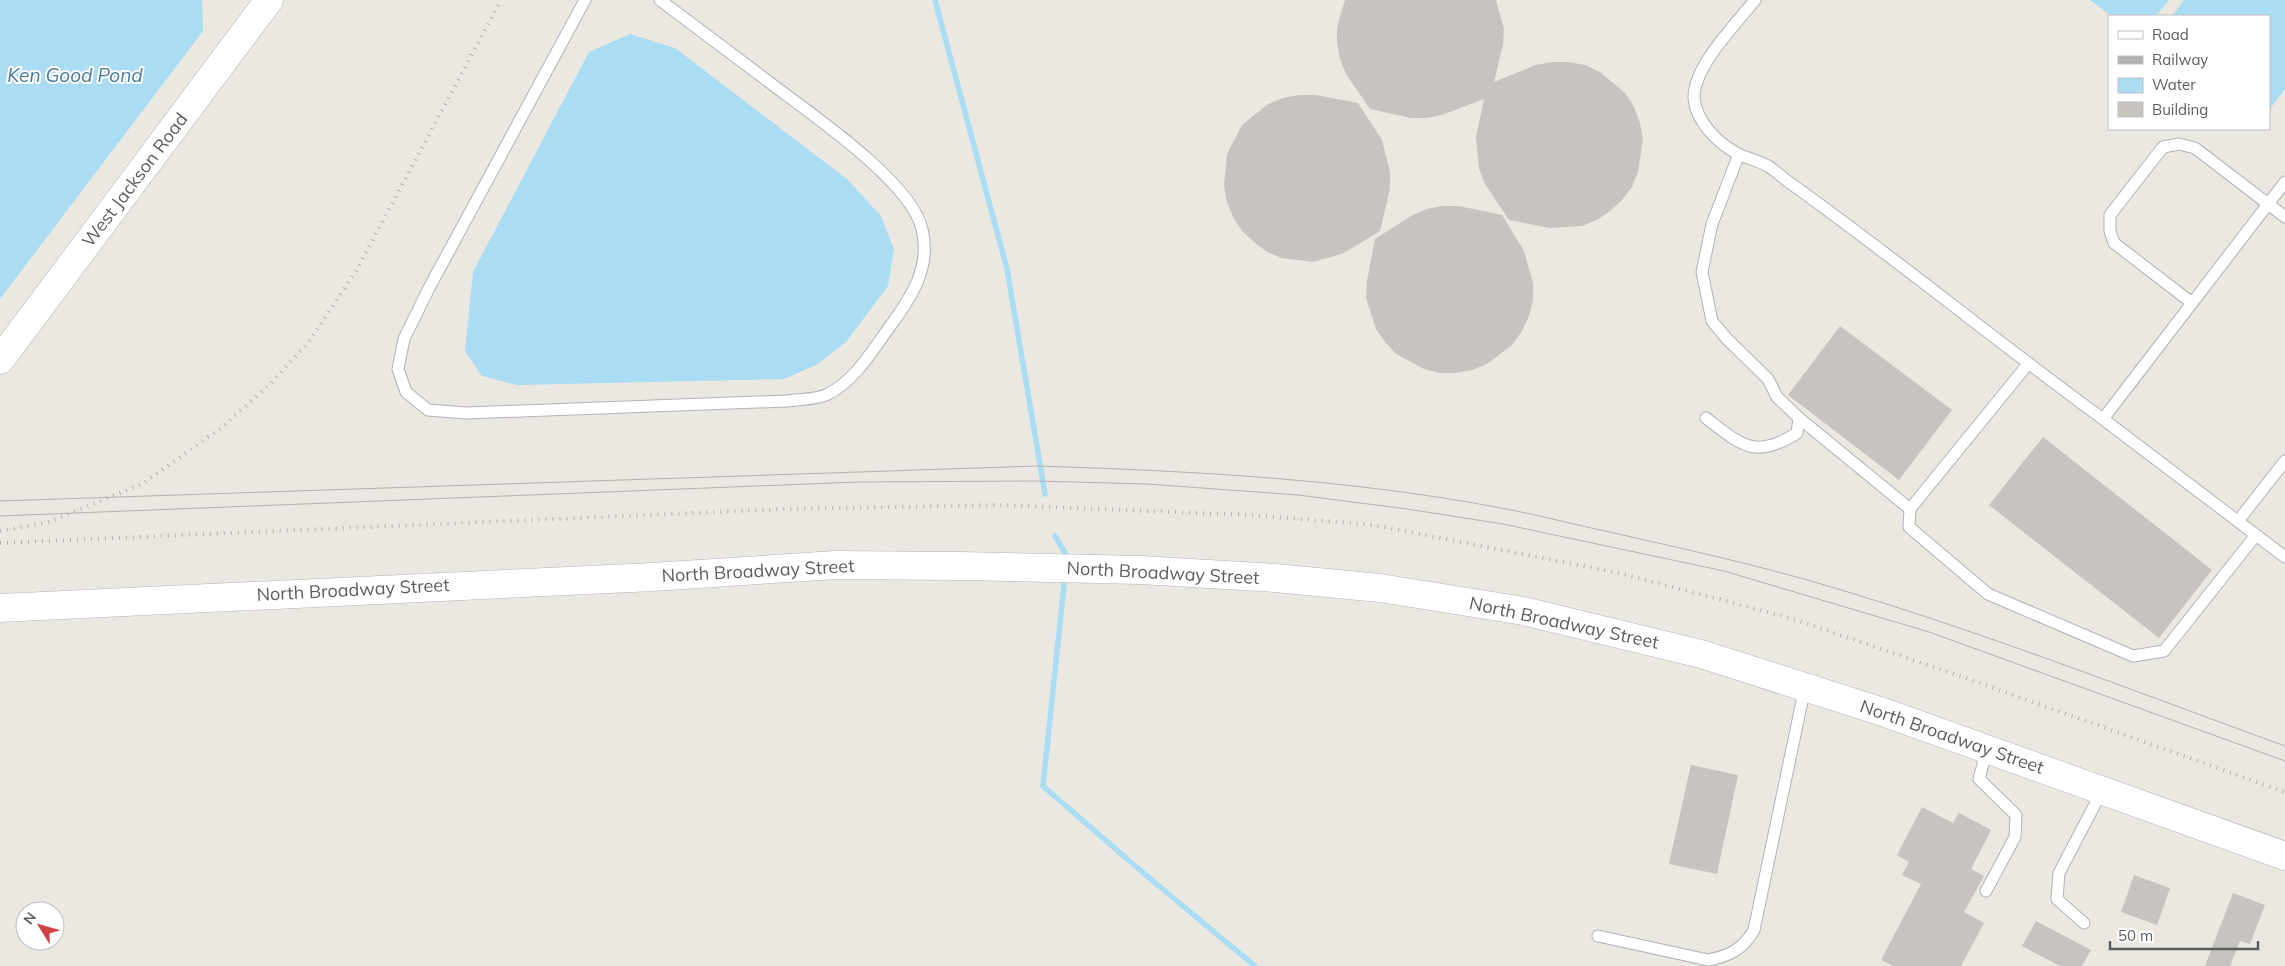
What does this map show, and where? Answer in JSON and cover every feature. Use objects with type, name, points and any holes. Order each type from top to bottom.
[{"type":"street","name":"West Jackson Road","points":[[0,360],[269,0]]},
{"type":"street","name":"North Broadway Street","points":[[0,608],[642,578],[836,566],[960,566],[1141,570],[1275,578],[1380,588],[1524,611],[1701,654],[1987,749],[2285,856]]},
{"type":"lane","points":[[584,0],[429,288],[404,339],[398,368],[406,392],[428,410],[466,413],[787,401],[828,395],[856,372],[907,303],[920,279],[926,253],[922,228],[915,210],[886,175],[829,127],[660,0]]},
{"type":"lane","points":[[1755,0],[1711,56],[1698,78],[1694,98],[1700,118],[1715,138],[1739,154],[1767,166],[1810,196],[2028,364],[2285,557]]},
{"type":"lane","points":[[2192,303],[2114,243],[2110,231],[2110,215],[2163,147],[2180,144],[2195,148],[2285,217]]},
{"type":"lane","points":[[1739,154],[1712,224],[1702,272],[1712,321],[1727,339],[1768,379],[1777,397],[1799,418],[1910,509]]},
{"type":"lane","points":[[2103,419],[2285,182]]},
{"type":"lane","points":[[2028,364],[1910,509],[1909,527],[1988,594],[2133,656],[2164,651],[2256,535]]},
{"type":"lane","points":[[1706,418],[1737,442],[1759,448],[1781,443],[1798,433],[1799,418]]},
{"type":"lane","points":[[2238,521],[2285,461]]},
{"type":"lane","points":[[1598,936],[1708,960],[1737,951],[1747,941],[1754,930],[1805,687]]},
{"type":"lane","points":[[1986,891],[2015,837],[2016,815],[1979,780],[1987,749]]},
{"type":"lane","points":[[2084,923],[2058,899],[2059,873],[2103,790]]},
{"type":"water","name":"Ken Good Pond","points":[[0,0],[202,0],[203,31],[0,299]]},
{"type":"water","points":[[2090,0],[2169,0],[2157,15],[2110,15]]},
{"type":"water","points":[[2184,0],[2285,0],[2285,89],[2270,109],[2270,15],[2173,15]]},
{"type":"water","points":[[630,34],[675,48],[847,179],[881,216],[894,249],[888,286],[846,342],[818,364],[784,379],[517,385],[482,376],[465,351],[473,272],[589,52]]},
{"type":"building","points":[[1345,0],[1496,0],[1504,29],[1503,45],[1494,82],[1536,65],[1552,62],[1569,62],[1585,65],[1600,72],[1625,93],[1634,107],[1640,123],[1643,139],[1638,172],[1632,187],[1610,211],[1597,220],[1582,226],[1550,228],[1509,220],[1485,184],[1479,169],[1476,137],[1484,99],[1442,115],[1427,118],[1411,118],[1370,109],[1346,74],[1340,59],[1337,27]]},
{"type":"building","points":[[1299,95],[1316,95],[1358,103],[1382,140],[1390,172],[1390,189],[1380,231],[1344,253],[1313,262],[1281,258],[1267,252],[1254,242],[1242,231],[1233,217],[1227,202],[1224,186],[1227,154],[1242,125],[1268,104],[1283,98]]},
{"type":"building","points":[[1442,206],[1459,206],[1502,215],[1524,251],[1533,283],[1533,300],[1529,316],[1522,331],[1512,345],[1487,364],[1472,370],[1456,373],[1440,373],[1424,369],[1396,354],[1376,329],[1366,298],[1367,281],[1375,239],[1411,216],[1426,209]]},
{"type":"building","points":[[1840,326],[1952,410],[1899,480],[1788,395]]},
{"type":"building","points":[[2043,437],[2212,570],[2159,638],[1989,505]]},
{"type":"building","points":[[1691,765],[1738,775],[1717,874],[1669,864]]},
{"type":"building","points":[[1922,807],[1953,823],[1959,813],[1991,830],[1971,869],[1984,876],[1964,912],[1984,923],[1961,966],[1893,966],[1881,960],[1921,884],[1902,875],[1909,862],[1897,855]]},
{"type":"building","points":[[2134,875],[2170,888],[2157,925],[2121,912]]},
{"type":"building","points":[[2233,893],[2265,905],[2250,944],[2240,941],[2230,966],[2205,966]]},
{"type":"building","points":[[2036,921],[2091,950],[2082,966],[2060,966],[2022,946]]},
{"type":"waterway","points":[[935,0],[1007,269],[1045,494]]},
{"type":"waterway","points":[[1055,536],[1067,556]]},
{"type":"waterway","points":[[1064,585],[1043,786],[1255,966]]},
{"type":"tram line","points":[[0,501],[1037,466],[1212,474],[1328,483],[1444,498],[1515,511],[1744,563],[1795,577],[1880,602],[1996,641],[2285,746]]},
{"type":"tram line","points":[[0,516],[858,482],[1036,481],[1147,484],[1298,495],[1503,524],[1724,571],[1929,632],[2285,761]]},
{"type":"railway","points":[[0,531],[49,522],[142,484],[221,428],[269,385],[308,343],[356,271],[501,0]]},
{"type":"railway","points":[[0,543],[785,509],[998,505],[1250,515],[1374,525],[1619,573],[1790,618],[1957,675],[2285,792]]}]
